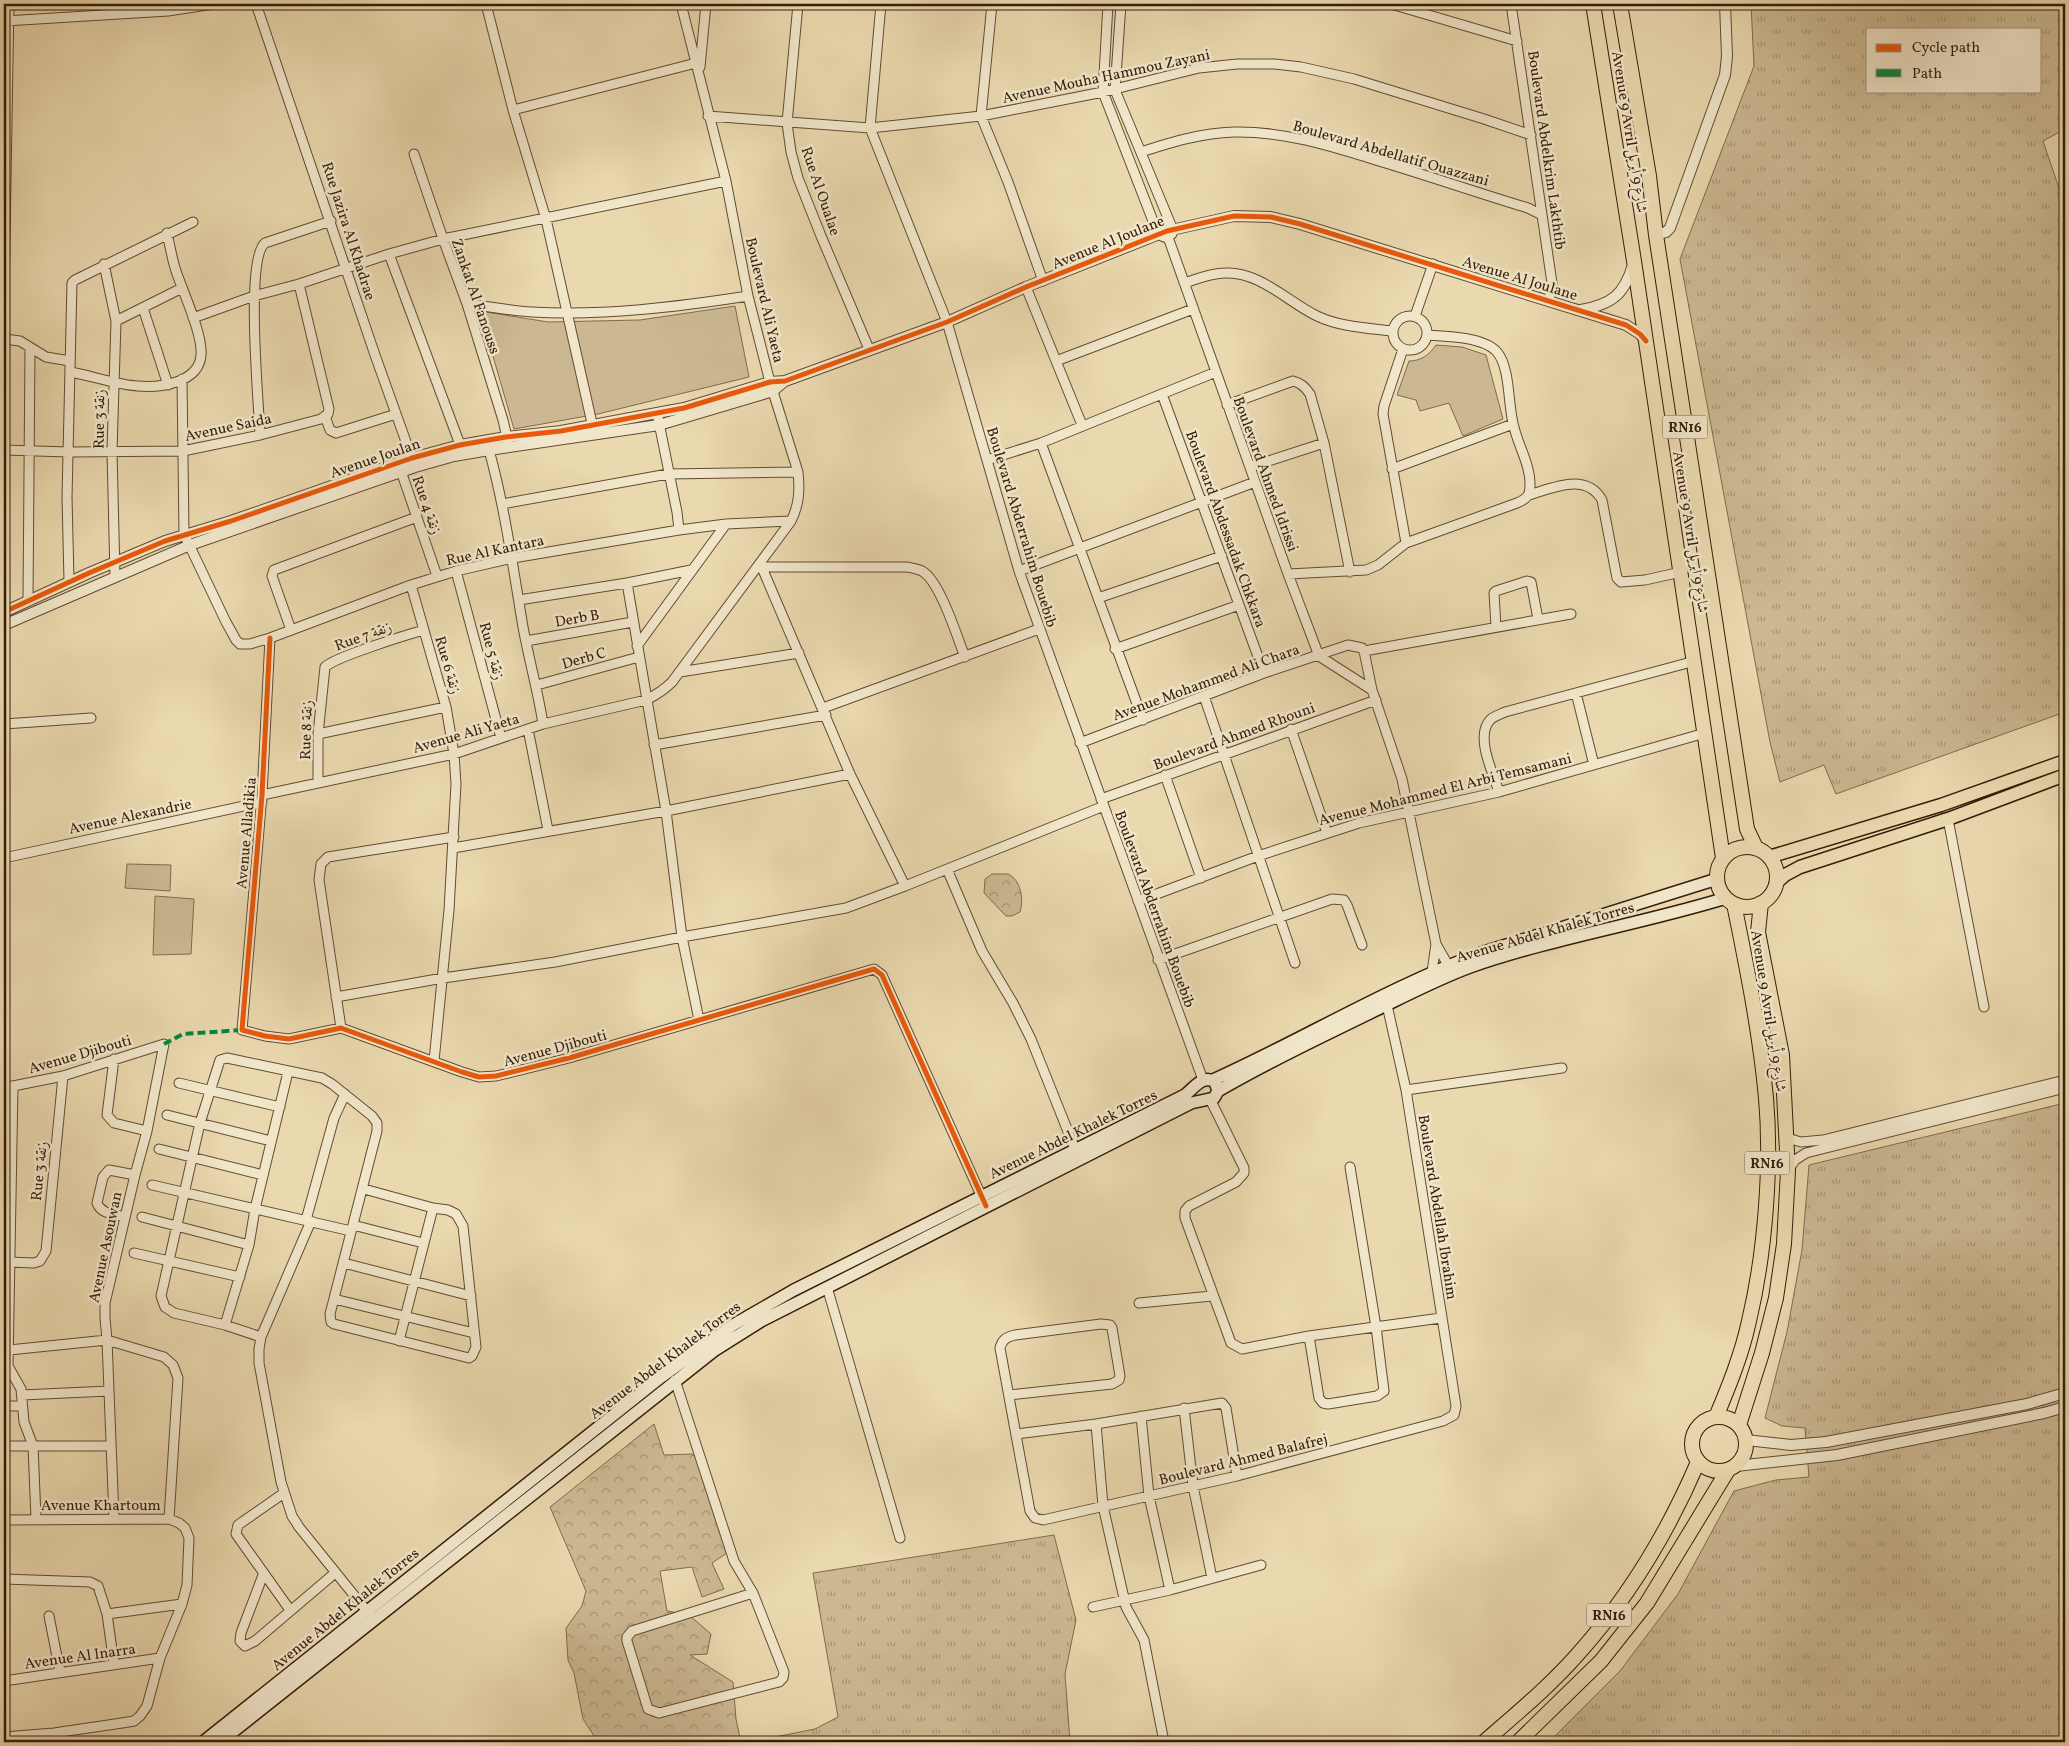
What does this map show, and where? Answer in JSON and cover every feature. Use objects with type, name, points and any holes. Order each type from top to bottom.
[{"type":"highway","name":"Avenue 9 Avril شارع 9 أبريل","points":[[1593,4],[1695,661],[1723,858]]},
{"type":"highway","name":"Avenue 9 Avril شارع 9 أبريل","points":[[1620,4],[1649,176],[1656,235],[1747,829],[1756,848]]},
{"type":"highway","points":[[1723,858],[1738,848],[1756,848],[1769,857],[1777,874],[1776,884],[1768,898],[1761,903],[1752,906],[1730,901]]},
{"type":"highway","name":"RN16","points":[[1723,858],[1717,872],[1717,880],[1720,890],[1730,901]]},
{"type":"highway","name":"Avenue 9 Avril شارع 9 أبريل","points":[[1716,1417],[1731,1379],[1752,1309],[1762,1248],[1767,1166],[1766,1101],[1762,1060],[1730,901]]},
{"type":"highway","name":"Avenue 9 Avril شارع 9 أبريل","points":[[1738,1425],[1762,1353],[1776,1298],[1784,1244],[1788,1171],[1782,1055],[1758,932],[1761,903]]},
{"type":"highway","points":[[1732,1468],[1711,1470],[1698,1462],[1693,1453],[1694,1434],[1699,1426],[1707,1420],[1716,1417],[1724,1418],[1738,1425],[1746,1440]]},
{"type":"highway","name":"RN16","points":[[1518,1742],[1601,1662],[1647,1603],[1732,1468],[1742,1459],[1746,1450],[1746,1440]]},
{"type":"highway","name":"RN16","points":[[1484,1742],[1522,1709],[1578,1655],[1633,1585],[1680,1504],[1698,1462]]},
{"type":"main road","points":[[1769,857],[1941,805],[2065,761]]},
{"type":"main road","points":[[1776,884],[1785,875],[1800,867],[1948,819],[2065,775]]},
{"type":"main road","name":"Avenue Abdel Khalek Torres","points":[[220,1742],[370,1615],[627,1403],[733,1325],[794,1290],[1191,1103],[1208,1089],[1432,972],[1484,952],[1717,880]]},
{"type":"main road","name":"Avenue Abdel Khalek Torres","points":[[203,1742],[675,1380],[737,1335],[1076,1149],[1185,1095],[1208,1089],[1261,1067],[1452,974],[1540,946],[1616,926],[1730,901]]},
{"type":"street","points":[[4,296],[7,21],[10,4]]},
{"type":"street","points":[[121,4],[122,14]]},
{"type":"street","points":[[7,21],[168,11],[214,4]]},
{"type":"street","name":"Rue Jazira Al Khadrae","points":[[256,4],[375,355],[414,462]]},
{"type":"street","points":[[486,4],[513,110],[546,218],[594,429]]},
{"type":"street","name":"Boulevard Ali Yaeta","points":[[646,700],[664,691],[762,565],[791,522],[798,504],[799,486],[798,472],[771,386],[748,296],[726,181],[681,4]]},
{"type":"street","points":[[699,75],[706,4]]},
{"type":"street","name":"Rue Al Oualae","points":[[798,4],[787,123],[790,152],[798,178],[869,349]]},
{"type":"street","name":"Boulevard Abderrahim Bouebib","points":[[881,4],[870,128],[946,322],[1018,571],[1103,802],[1158,960],[1208,1089],[1245,1171],[1240,1179],[1189,1206],[1185,1211],[1185,1218],[1212,1296]]},
{"type":"street","points":[[992,4],[981,116],[1008,182],[1044,281]]},
{"type":"street","points":[[1108,4],[1103,92],[1158,234],[1169,240],[1173,230],[1115,90],[1121,4]]},
{"type":"street","points":[[1392,4],[1517,41]]},
{"type":"street","name":"Boulevard Abdelkrim Lakthtib","points":[[1511,4],[1552,283],[1549,301]]},
{"type":"street","points":[[1656,235],[1666,232],[1670,228],[1720,91],[1727,62],[1725,4]]},
{"type":"street","points":[[513,110],[696,63]]},
{"type":"street","name":"Avenue Mouha Hammou Zayani","points":[[708,116],[870,128],[981,116],[1115,90],[1199,68],[1237,64],[1287,65],[1354,79],[1484,118],[1530,135]]},
{"type":"street","name":"Boulevard Abdellatif Ouazzani","points":[[1141,152],[1185,138],[1212,134],[1250,132],[1278,135],[1320,143],[1528,208],[1542,215]]},
{"type":"street","name":"Zankat Al Fanouss","points":[[414,154],[442,240],[467,304],[508,442]]},
{"type":"street","points":[[193,318],[254,296],[299,284],[389,254],[442,240],[726,181]]},
{"type":"street","name":"Avenue Al Joulane","points":[[771,386],[946,322],[1026,287],[1158,234],[1234,216],[1271,217],[1433,264],[1626,325],[1640,334],[1646,342]]},
{"type":"street","points":[[260,435],[254,296],[261,246],[331,221]]},
{"type":"street","points":[[69,581],[67,497],[72,283],[74,280],[104,264],[193,222]]},
{"type":"street","points":[[71,372],[136,386],[168,385],[192,373],[201,358],[200,344],[167,233]]},
{"type":"street","name":"Boulevard Ahmed Idrissi","points":[[1169,240],[1288,574],[1320,656]]},
{"type":"street","points":[[389,254],[462,450]]},
{"type":"street","name":"Avenue Al Joulane","points":[[1579,310],[1594,307],[1618,296],[1628,282],[1634,261]]},
{"type":"street","name":"Rue 3 زنقة","points":[[104,264],[116,322],[112,451],[113,563],[115,576]]},
{"type":"street","points":[[1415,316],[1433,264]]},
{"type":"street","points":[[1184,283],[1225,273],[1239,274],[1261,283],[1318,317],[1344,324],[1392,332]]},
{"type":"street","points":[[299,284],[329,409],[325,416],[330,430],[336,433],[396,414]]},
{"type":"street","points":[[1026,287],[1082,425]]},
{"type":"street","points":[[116,322],[182,288]]},
{"type":"street","points":[[467,304],[531,312],[567,312],[677,307],[748,296]]},
{"type":"street","points":[[143,308],[168,385]]},
{"type":"street","points":[[1056,360],[1193,309]]},
{"type":"street","points":[[1415,316],[1425,325],[1427,335],[1424,343],[1417,349],[1403,349],[1395,342],[1392,332],[1397,321],[1401,318],[1415,316]]},
{"type":"street","points":[[1427,335],[1480,342],[1496,351],[1501,358],[1505,369],[1513,424],[1530,479],[1529,495]]},
{"type":"street","points":[[4,339],[20,341],[46,357],[70,361]]},
{"type":"street","points":[[28,600],[30,348]]},
{"type":"street","points":[[1403,349],[1383,414],[1406,542]]},
{"type":"street","points":[[987,460],[1041,443],[1216,372]]},
{"type":"street","points":[[182,379],[184,534],[190,545]]},
{"type":"street","points":[[1228,405],[1292,381],[1298,382],[1310,394],[1324,443],[1350,572]]},
{"type":"street","name":"Avenue Joulan","points":[[594,429],[771,386]]},
{"type":"street","name":"Avenue Joulan","points":[[4,612],[69,581],[184,534],[231,521],[414,462],[462,450],[594,429],[659,425],[771,386]]},
{"type":"street","name":"Boulevard Abdessadak Chkkara","points":[[1162,394],[1264,673]]},
{"type":"street","points":[[657,413],[679,530]]},
{"type":"street","name":"Avenue Saida","points":[[4,450],[69,452],[183,451],[307,424],[325,416]]},
{"type":"street","points":[[1392,469],[1513,424]]},
{"type":"street","name":"Avenue Joulan","points":[[462,450],[489,450],[508,442]]},
{"type":"street","points":[[1041,443],[1143,720]]},
{"type":"street","points":[[1250,467],[1324,443]]},
{"type":"street","points":[[489,450],[502,504],[518,600],[537,685],[543,724]]},
{"type":"street","name":"Avenue Joulan","points":[[4,625],[190,545],[401,471],[414,462]]},
{"type":"street","name":"Rue 4 زنقة","points":[[401,471],[437,576]]},
{"type":"street","points":[[502,504],[668,474],[798,472]]},
{"type":"street","points":[[1018,571],[1255,482]]},
{"type":"street","points":[[1288,574],[1350,572],[1378,565],[1406,542],[1500,509],[1525,499],[1529,495],[1575,483],[1584,484],[1598,492],[1602,500],[1617,578],[1621,582],[1645,580],[1681,572]]},
{"type":"street","points":[[292,630],[272,576],[274,570],[417,517]]},
{"type":"street","name":"Rue Al Kantara","points":[[190,545],[236,640],[240,644],[250,644],[437,576],[512,558],[679,530],[726,524],[791,522]]},
{"type":"street","points":[[637,646],[726,524]]},
{"type":"street","points":[[1098,598],[1222,556]]},
{"type":"street","points":[[905,886],[850,774],[762,565],[907,567],[921,570],[930,578],[938,590],[965,657]]},
{"type":"street","points":[[518,600],[627,583],[691,570]]},
{"type":"street","name":"Rue 5 زنقة","points":[[456,571],[501,738]]},
{"type":"street","points":[[1496,627],[1494,593],[1527,581],[1531,582],[1538,620]]},
{"type":"street","points":[[627,583],[666,811],[682,937],[699,1020]]},
{"type":"street","name":"Rue 6 زنقة","points":[[411,585],[446,707],[454,754],[456,784],[454,837],[443,978],[434,1061]]},
{"type":"street","points":[[1116,649],[1239,604]]},
{"type":"street","points":[[1448,965],[1436,944],[1397,763],[1372,690],[1364,650],[1571,614]]},
{"type":"street","name":"Derb B","points":[[526,641],[633,622]]},
{"type":"street","points":[[654,745],[825,712],[1039,629]]},
{"type":"street","name":"Rue 7 زنقة","points":[[322,678],[324,667],[330,662],[424,630]]},
{"type":"street","name":"Avenue Alladikia","points":[[270,638],[262,799],[242,1030],[279,1039],[289,1039],[341,1028]]},
{"type":"street","name":"Avenue Mohammed Ali Chara","points":[[1080,743],[1264,673],[1341,648],[1356,645],[1364,650]]},
{"type":"street","points":[[680,672],[799,653]]},
{"type":"street","points":[[1320,656],[1372,690]]},
{"type":"street","name":"Derb C","points":[[537,685],[639,657]]},
{"type":"street","points":[[1499,792],[1483,742],[1484,732],[1490,720],[1505,712],[1695,661]]},
{"type":"street","name":"Rue 8 زنقة","points":[[318,783],[318,734],[322,678]]},
{"type":"street","points":[[1576,693],[1594,765]]},
{"type":"street","points":[[1204,696],[1295,963]]},
{"type":"street","name":"Avenue Ali Yaeta","points":[[262,799],[318,783],[454,754],[543,724],[646,700]]},
{"type":"street","name":"Boulevard Ahmed Rhouni","points":[[336,997],[443,978],[555,962],[846,908],[947,869],[1165,776],[1291,729],[1376,700]]},
{"type":"street","points":[[318,734],[446,707]]},
{"type":"street","points":[[4,724],[91,718]]},
{"type":"street","points":[[528,729],[548,830]]},
{"type":"street","points":[[1291,729],[1327,833]]},
{"type":"street","name":"Avenue Mohammed El Arbi Temsamani","points":[[1138,902],[1258,856],[1327,833],[1381,817],[1499,792],[1705,733]]},
{"type":"street","points":[[453,848],[666,811],[850,774]]},
{"type":"street","points":[[1165,776],[1201,878]]},
{"type":"street","name":"Avenue Alexandrie","points":[[4,858],[262,799]]},
{"type":"street","points":[[1948,819],[1984,1007]]},
{"type":"street","points":[[341,1028],[319,880],[322,862],[334,856],[454,837]]},
{"type":"street","points":[[947,869],[982,951],[1013,1003],[1031,1039],[1076,1149]]},
{"type":"street","points":[[1158,960],[1339,898],[1344,900],[1347,905],[1362,945]]},
{"type":"street","points":[[1432,972],[1436,944]]},
{"type":"street","name":"Avenue Djibouti","points":[[341,1028],[479,1077],[496,1076],[874,969],[882,975],[984,1201]]},
{"type":"street","name":"Boulevard Abdellah Ibrahim","points":[[1387,1005],[1406,1090],[1456,1406],[1454,1415]]},
{"type":"street","name":"Avenue Djibouti","points":[[9,1086],[63,1076],[164,1044]]},
{"type":"street","name":"Avenue Asouwan","points":[[114,1518],[107,1340],[104,1318],[105,1303],[134,1175],[148,1131],[164,1044]]},
{"type":"street","points":[[261,1337],[225,1325],[174,1313],[165,1307],[161,1296],[200,1123],[217,1066],[223,1058],[322,1078],[372,1116],[377,1123],[378,1131],[364,1189],[334,1299],[330,1319],[334,1324],[469,1358],[476,1347],[463,1226],[460,1219],[448,1210],[433,1208],[364,1189]]},
{"type":"street","points":[[114,1059],[107,1115],[109,1120],[114,1123],[148,1131]]},
{"type":"street","points":[[1406,1090],[1562,1068]]},
{"type":"street","points":[[225,1325],[249,1245],[255,1209],[288,1072]]},
{"type":"street","name":"Rue 3 زنقة","points":[[9,1262],[34,1263],[40,1261],[47,1245],[63,1076]]},
{"type":"street","points":[[1787,1138],[1801,1142],[1823,1140],[2065,1080]]},
{"type":"street","points":[[179,1083],[280,1108]]},
{"type":"street","points":[[9,1086],[9,1262],[8,1350],[6,1365],[18,1381],[22,1396],[21,1406],[24,1422],[34,1446],[36,1518]]},
{"type":"street","points":[[1788,1171],[1795,1160],[1806,1153],[2065,1088]]},
{"type":"street","points":[[345,1094],[334,1118],[309,1221],[261,1337],[260,1363],[284,1493],[292,1516],[370,1615]]},
{"type":"street","points":[[167,1115],[271,1141]]},
{"type":"street","points":[[159,1150],[264,1176]]},
{"type":"street","points":[[1309,1336],[1319,1398],[1324,1404],[1377,1396],[1384,1391],[1376,1327],[1350,1167]]},
{"type":"street","points":[[125,1217],[102,1210],[97,1203],[103,1177],[109,1170],[134,1175]]},
{"type":"street","points":[[152,1185],[309,1221],[423,1243]]},
{"type":"street","points":[[399,1341],[433,1208]]},
{"type":"street","points":[[142,1217],[249,1245]]},
{"type":"street","points":[[134,1253],[240,1277]]},
{"type":"street","points":[[344,1263],[470,1296]]},
{"type":"street","points":[[827,1287],[900,1538]]},
{"type":"street","points":[[1140,1303],[1212,1296],[1229,1341],[1238,1348],[1441,1318]]},
{"type":"street","points":[[334,1299],[474,1333]]},
{"type":"street","points":[[1009,1395],[1112,1384],[1116,1382],[1120,1376],[1110,1325],[1101,1324],[1014,1335],[1004,1339],[1000,1348],[1016,1434],[1096,1424],[1219,1402],[1225,1405],[1237,1476]]},
{"type":"street","points":[[8,1350],[107,1340],[164,1357],[176,1371],[178,1378],[169,1518]]},
{"type":"street","points":[[675,1380],[734,1561],[753,1593],[784,1672],[783,1678],[779,1682],[659,1712],[648,1709],[627,1640],[629,1634],[632,1631],[753,1593]]},
{"type":"street","points":[[22,1396],[109,1391]]},
{"type":"street","points":[[1746,1440],[1791,1445],[1826,1442],[2027,1404],[2065,1393]]},
{"type":"street","points":[[4,1406],[21,1406]]},
{"type":"street","points":[[1732,1468],[1837,1455],[2044,1413],[2065,1406]]},
{"type":"street","points":[[1184,1408],[1192,1486],[1212,1578]]},
{"type":"street","name":"Boulevard Ahmed Balafrej","points":[[1016,1434],[1030,1511],[1035,1518],[1043,1520],[1237,1476],[1443,1421],[1454,1415]]},
{"type":"street","points":[[1140,1416],[1149,1496],[1170,1590]]},
{"type":"street","points":[[1096,1424],[1103,1506],[1126,1607],[1144,1640],[1164,1742]]},
{"type":"street","points":[[4,1446],[111,1446]]},
{"type":"street","points":[[284,1493],[238,1525],[236,1529],[238,1539],[290,1610]]},
{"type":"street","name":"Avenue Khartoum","points":[[4,1520],[36,1518],[169,1518],[180,1523],[185,1528],[189,1538],[187,1585],[182,1604]]},
{"type":"street","points":[[1093,1607],[1170,1590],[1261,1565]]},
{"type":"street","points":[[263,1575],[241,1633],[240,1641],[245,1646],[255,1641],[336,1573]]},
{"type":"street","points":[[4,1578],[95,1583],[100,1590],[107,1614],[114,1664]]},
{"type":"street","points":[[4,1737],[54,1738],[134,1720],[147,1706],[160,1658],[182,1604],[107,1614]]},
{"type":"street","points":[[49,1616],[60,1672]]},
{"type":"street","name":"Avenue Al Inarra","points":[[4,1681],[160,1658]]},
{"type":"green space","points":[[1751,4],[2065,4],[2065,129],[2043,141],[2065,206],[2065,712],[1836,794],[1824,765],[1780,782],[1770,742],[1680,259],[1754,66]]},
{"type":"green space","points":[[735,306],[749,377],[598,414],[514,429],[480,311],[548,322],[640,320]]},
{"type":"green space","points":[[1436,345],[1462,347],[1486,355],[1503,419],[1463,436],[1449,403],[1420,411],[1416,400],[1397,395],[1409,361],[1424,357]]},
{"type":"green space","points":[[127,864],[171,865],[170,891],[125,888]]},
{"type":"green space","points":[[992,874],[1008,874],[1019,885],[1022,901],[1020,912],[1012,916],[1006,916],[984,893],[985,879]]},
{"type":"green space","points":[[155,896],[194,899],[191,954],[153,955]]},
{"type":"green space","points":[[2065,1103],[2065,1742],[1549,1742],[1620,1671],[1678,1594],[1734,1491],[1776,1480],[1809,1477],[1805,1428],[1782,1426],[1765,1418],[1787,1332],[1802,1250],[1809,1165]]},
{"type":"green space","points":[[654,1424],[664,1455],[692,1454],[704,1466],[730,1551],[712,1563],[724,1589],[702,1597],[692,1567],[660,1571],[667,1611],[689,1615],[711,1634],[707,1654],[690,1655],[733,1682],[736,1719],[740,1738],[709,1739],[707,1742],[598,1742],[583,1719],[574,1673],[568,1660],[566,1628],[582,1606],[586,1591],[550,1507]]},
{"type":"green space","points":[[1054,1535],[1076,1620],[1065,1674],[1070,1742],[766,1742],[765,1739],[815,1729],[838,1717],[813,1573]]},
{"type":"marked path","points":[[164,1044],[183,1034],[242,1030]]},
{"type":"cycle path","points":[[4,612],[165,541],[231,521],[412,458],[460,445],[506,437],[561,431],[684,408],[770,382],[785,381],[947,322],[1026,287],[1167,231],[1234,216],[1271,217],[1300,224],[1626,325],[1640,334],[1646,341]]},
{"type":"cycle path","points":[[270,638],[262,795],[242,1030],[265,1036],[289,1039],[341,1028],[462,1072],[479,1077],[496,1076],[569,1058],[874,969],[882,975],[986,1206]]}]
